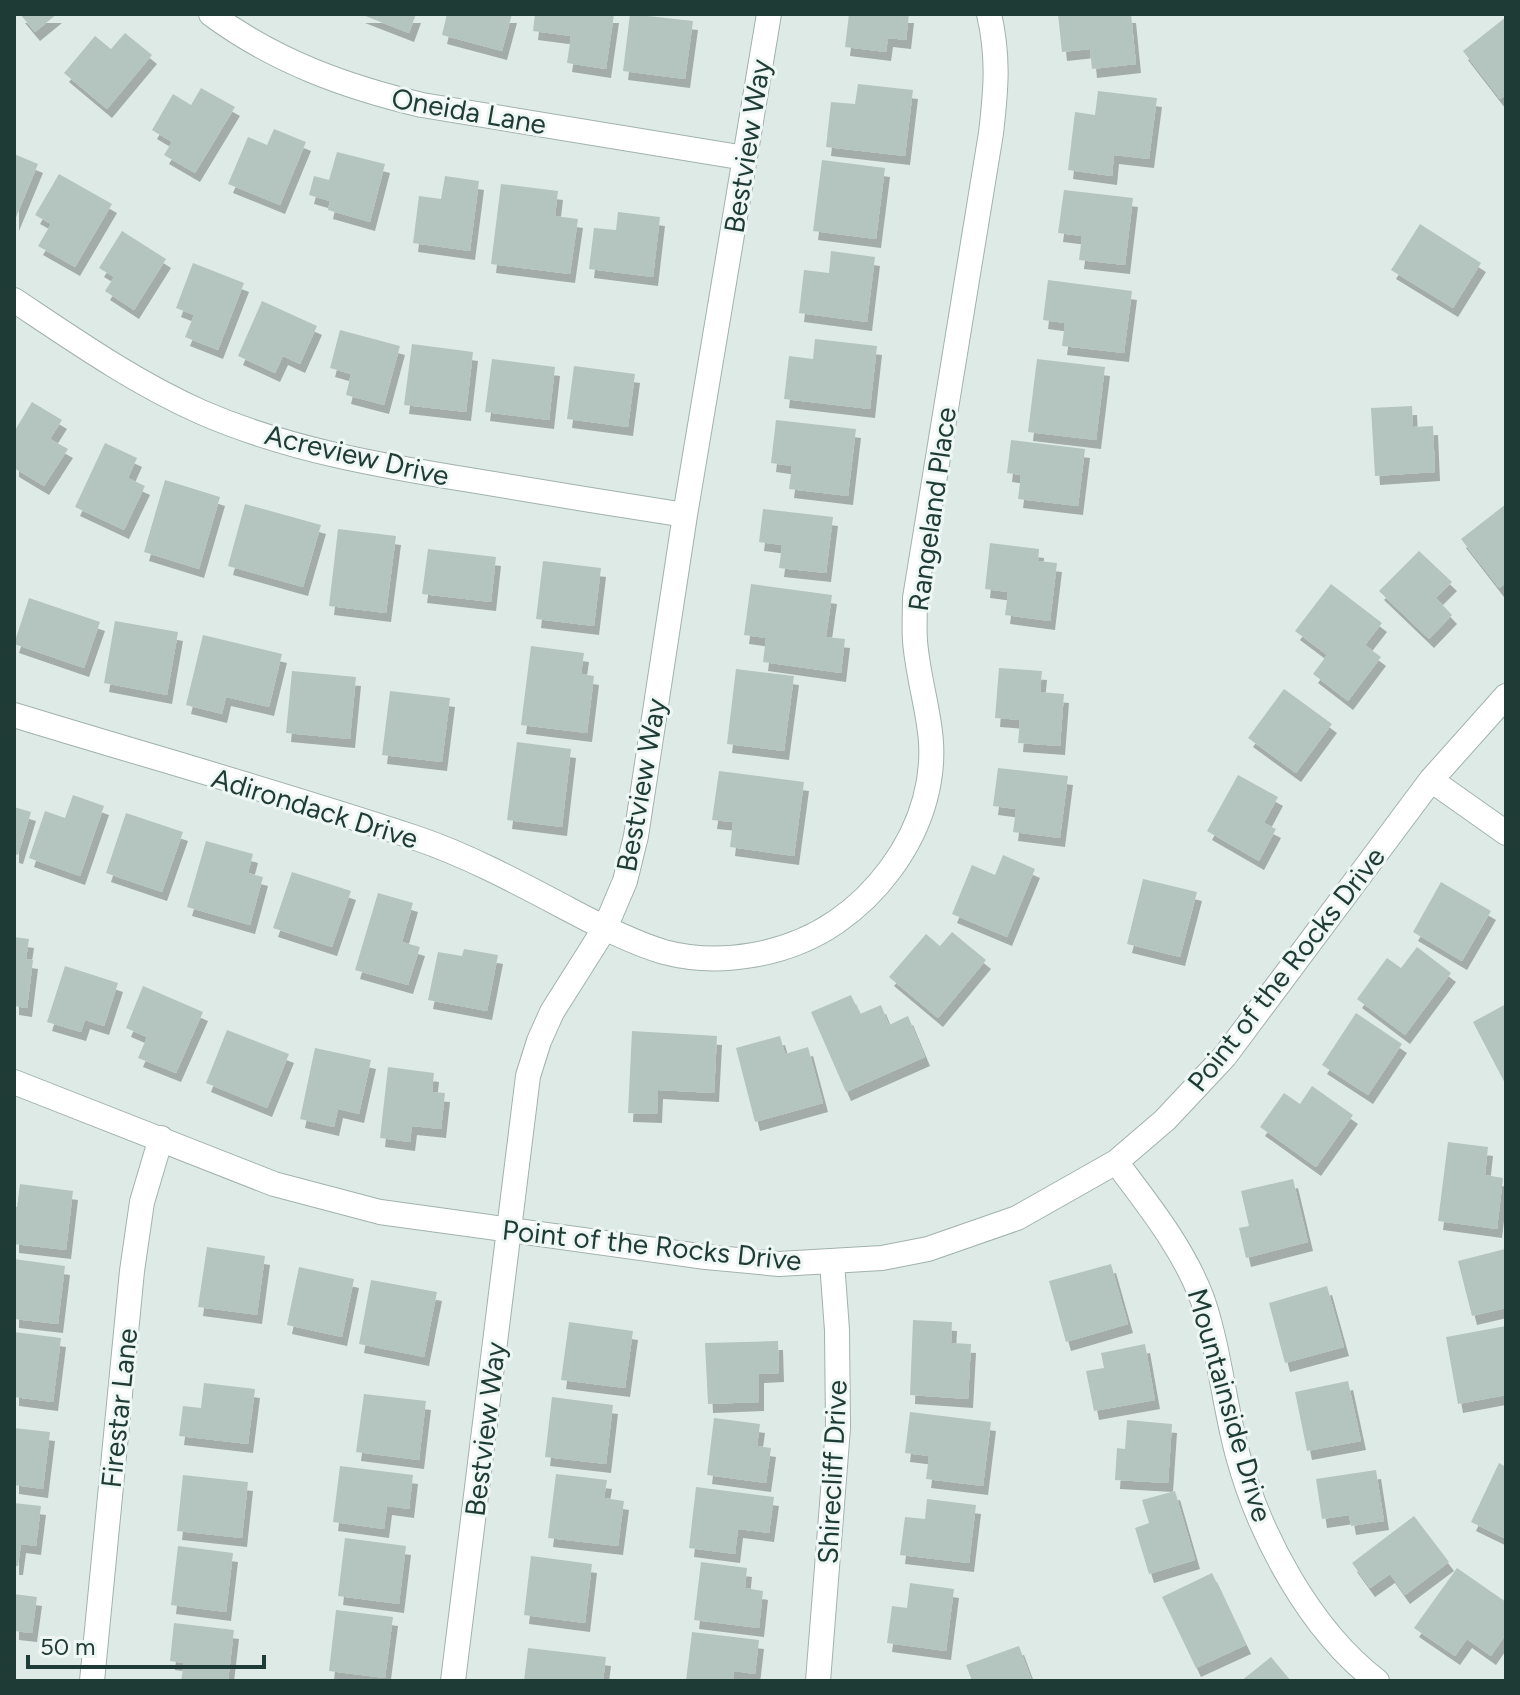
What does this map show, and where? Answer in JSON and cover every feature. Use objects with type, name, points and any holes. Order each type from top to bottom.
[{"type":"street","name":"Oneida Lane","points":[[211,14],[230,29],[279,56],[324,77],[375,94],[422,105],[745,158]]},
{"type":"street","name":"Bestview Way","points":[[453,1681],[528,1076],[552,1012],[605,928],[625,881],[636,836],[685,515],[769,14]]},
{"type":"street","name":"Rangeland Place","points":[[605,928],[664,952],[699,958],[779,950],[819,933],[855,909],[883,879],[907,845],[925,801],[932,761],[931,721],[915,640],[915,598],[997,87],[996,46],[989,14]]},
{"type":"street","name":"Acreview Drive","points":[[14,300],[135,379],[201,412],[265,436],[329,455],[394,468],[685,515]]},
{"type":"street","name":"Point of the Rocks Drive","points":[[14,1082],[274,1184],[380,1212],[779,1264],[882,1258],[928,1249],[1017,1218],[1116,1162],[1165,1120],[1225,1056],[1431,780],[1506,696]]},
{"type":"street","name":"Adirondack Drive","points":[[14,715],[420,839],[489,868],[605,928]]},
{"type":"street","points":[[1431,780],[1506,833]]},
{"type":"street","name":"Firestar Lane","points":[[92,1681],[132,1271],[142,1202],[161,1138]]},
{"type":"street","name":"Mountainside Drive","points":[[1116,1162],[1164,1226],[1193,1278],[1215,1344],[1238,1455],[1251,1496],[1276,1554],[1335,1640],[1377,1681]]},
{"type":"street","name":"Shirecliff Drive","points":[[818,1681],[838,1428],[837,1330],[832,1262]]},
{"type":"building","points":[[20,14],[57,14],[35,32]]},
{"type":"building","points":[[360,14],[416,14],[409,33]]},
{"type":"building","points":[[447,14],[512,14],[502,51],[442,35]]},
{"type":"building","points":[[535,14],[614,14],[606,69],[567,63],[571,36],[533,31]]},
{"type":"building","points":[[630,14],[693,21],[685,79],[623,71]]},
{"type":"building","points":[[849,14],[909,14],[906,40],[888,38],[886,52],[845,47]]},
{"type":"building","points":[[1058,14],[1131,14],[1136,64],[1092,69],[1090,49],[1062,52]]},
{"type":"building","points":[[1506,17],[1506,95],[1500,99],[1463,51]]},
{"type":"building","points":[[125,33],[152,55],[107,109],[64,73],[95,36],[111,49]]},
{"type":"building","points":[[858,84],[913,90],[905,156],[826,147],[831,102],[855,104]]},
{"type":"building","points":[[201,88],[235,107],[195,173],[164,155],[172,142],[152,130],[173,94],[191,105]]},
{"type":"building","points":[[1098,91],[1157,98],[1149,159],[1114,155],[1112,176],[1068,170],[1075,112],[1095,115]]},
{"type":"building","points":[[274,129],[306,142],[280,205],[228,184],[248,137],[267,145]]},
{"type":"building","points":[[337,152],[385,164],[370,222],[328,210],[330,201],[309,195],[314,176],[329,180]]},
{"type":"building","points":[[14,154],[38,164],[14,222]]},
{"type":"building","points":[[822,160],[885,168],[876,239],[813,231]]},
{"type":"building","points":[[59,174],[112,204],[75,267],[38,246],[51,224],[35,215]]},
{"type":"building","points":[[445,176],[479,181],[470,251],[413,243],[419,196],[441,199]]},
{"type":"building","points":[[501,184],[558,191],[555,216],[578,219],[570,274],[491,264]]},
{"type":"building","points":[[1064,190],[1133,198],[1125,265],[1079,260],[1082,236],[1058,233]]},
{"type":"building","points":[[618,212],[660,217],[653,277],[589,269],[594,228],[616,230]]},
{"type":"building","points":[[1420,224],[1481,263],[1453,308],[1391,270]]},
{"type":"building","points":[[122,231],[166,259],[134,310],[105,291],[114,277],[99,268]]},
{"type":"building","points":[[831,251],[875,257],[867,322],[799,313],[804,270],[829,273]]},
{"type":"building","points":[[193,263],[244,283],[218,350],[185,337],[194,315],[176,308]]},
{"type":"building","points":[[1048,280],[1132,291],[1124,353],[1062,346],[1065,323],[1043,320]]},
{"type":"building","points":[[262,301],[317,326],[300,364],[283,356],[275,373],[238,356]]},
{"type":"building","points":[[340,330],[400,346],[384,405],[346,395],[351,374],[330,368]]},
{"type":"building","points":[[815,339],[877,346],[870,409],[784,399],[789,356],[813,359]]},
{"type":"building","points":[[412,344],[473,352],[466,412],[404,405]]},
{"type":"building","points":[[492,359],[555,367],[549,420],[485,412]]},
{"type":"building","points":[[1037,359],[1105,367],[1096,440],[1028,432]]},
{"type":"building","points":[[574,366],[635,374],[628,427],[567,419]]},
{"type":"building","points":[[32,402],[62,420],[50,439],[68,449],[44,486],[14,468],[14,432]]},
{"type":"building","points":[[1412,406],[1413,427],[1433,426],[1435,472],[1375,476],[1371,408]]},
{"type":"building","points":[[776,420],[856,429],[848,496],[789,489],[792,466],[771,463]]},
{"type":"building","points":[[1011,440],[1085,449],[1078,506],[1018,499],[1021,475],[1007,473]]},
{"type":"building","points":[[105,443],[137,458],[128,478],[145,486],[124,530],[75,507]]},
{"type":"building","points":[[165,480],[220,497],[199,569],[144,552]]},
{"type":"building","points":[[245,504],[321,525],[303,587],[228,566]]},
{"type":"building","points":[[1506,504],[1506,583],[1499,588],[1461,539]]},
{"type":"building","points":[[763,509],[833,517],[826,573],[779,568],[782,545],[759,542]]},
{"type":"building","points":[[338,529],[396,536],[386,613],[329,606]]},
{"type":"building","points":[[990,543],[1039,549],[1038,561],[1057,563],[1050,621],[1005,615],[1008,592],[985,589]]},
{"type":"building","points":[[428,549],[496,557],[491,602],[422,594]]},
{"type":"building","points":[[1419,551],[1452,582],[1436,598],[1452,615],[1429,639],[1379,591]]},
{"type":"building","points":[[543,561],[601,568],[594,626],[536,619]]},
{"type":"building","points":[[751,584],[832,595],[826,637],[845,639],[841,673],[763,662],[766,638],[744,635]]},
{"type":"building","points":[[1331,584],[1382,623],[1365,645],[1381,657],[1348,701],[1313,674],[1327,655],[1295,631]]},
{"type":"building","points":[[29,598],[100,622],[84,668],[14,644]]},
{"type":"building","points":[[115,621],[178,632],[167,695],[104,683]]},
{"type":"building","points":[[203,635],[282,654],[269,707],[226,697],[222,714],[186,705]]},
{"type":"building","points":[[531,646],[584,653],[581,674],[594,676],[587,733],[521,725]]},
{"type":"building","points":[[999,668],[1042,671],[1040,692],[1064,694],[1060,746],[1018,743],[1020,720],[995,718]]},
{"type":"building","points":[[736,669],[794,676],[784,751],[727,744]]},
{"type":"building","points":[[292,671],[356,677],[350,739],[286,733]]},
{"type":"building","points":[[1284,689],[1332,724],[1296,773],[1248,738]]},
{"type":"building","points":[[390,691],[450,698],[442,762],[382,755]]},
{"type":"building","points":[[517,742],[571,749],[562,827],[507,820]]},
{"type":"building","points":[[998,768],[1068,776],[1060,838],[1013,832],[1016,809],[993,806]]},
{"type":"building","points":[[719,771],[804,782],[794,856],[730,847],[733,822],[712,820]]},
{"type":"building","points":[[1238,775],[1278,797],[1264,823],[1276,829],[1259,861],[1207,831]]},
{"type":"building","points":[[73,795],[104,806],[80,876],[29,858],[45,811],[65,818]]},
{"type":"building","points":[[14,807],[31,812],[18,855],[14,854]]},
{"type":"building","points":[[126,813],[183,832],[162,892],[106,873]]},
{"type":"building","points":[[206,841],[253,854],[248,873],[263,877],[250,925],[187,907]]},
{"type":"building","points":[[1003,855],[1035,869],[1007,937],[952,914],[972,865],[995,875]]},
{"type":"building","points":[[292,872],[351,891],[332,947],[273,928]]},
{"type":"building","points":[[1143,879],[1197,892],[1180,957],[1127,944]]},
{"type":"building","points":[[1441,882],[1491,911],[1462,961],[1413,932]]},
{"type":"building","points":[[378,893],[413,903],[402,942],[420,947],[408,985],[355,970]]},
{"type":"building","points":[[952,932],[986,960],[938,1018],[889,977],[926,934],[940,946]]},
{"type":"building","points":[[14,937],[29,939],[26,959],[33,960],[27,1008],[14,1006]]},
{"type":"building","points":[[1417,947],[1451,973],[1405,1035],[1357,999],[1387,958],[1401,968]]},
{"type":"building","points":[[464,949],[498,955],[487,1011],[428,1000],[438,952],[462,956]]},
{"type":"building","points":[[65,966],[118,983],[104,1026],[85,1020],[81,1032],[47,1022]]},
{"type":"building","points":[[143,986],[203,1012],[176,1073],[138,1058],[147,1037],[126,1028]]},
{"type":"building","points":[[851,995],[860,1014],[881,1005],[889,1025],[908,1016],[925,1057],[846,1092],[811,1012]]},
{"type":"building","points":[[1506,1004],[1506,1085],[1473,1022]]},
{"type":"building","points":[[1356,1013],[1402,1044],[1368,1095],[1322,1065]]},
{"type":"building","points":[[227,1030],[289,1054],[267,1108],[206,1083]]},
{"type":"building","points":[[632,1031],[717,1036],[714,1093],[658,1090],[657,1114],[628,1113]]},
{"type":"building","points":[[780,1036],[785,1054],[808,1047],[823,1103],[755,1122],[736,1048]]},
{"type":"building","points":[[315,1048],[371,1060],[359,1114],[338,1109],[334,1127],[300,1119]]},
{"type":"building","points":[[388,1067],[434,1073],[432,1092],[445,1093],[441,1129],[412,1126],[410,1142],[380,1138]]},
{"type":"building","points":[[1312,1086],[1353,1115],[1316,1167],[1260,1127],[1284,1093],[1300,1104]]},
{"type":"building","points":[[1448,1142],[1488,1147],[1485,1175],[1503,1178],[1497,1229],[1438,1221]]},
{"type":"building","points":[[1293,1179],[1308,1242],[1246,1258],[1239,1228],[1249,1226],[1241,1191]]},
{"type":"building","points":[[20,1184],[73,1191],[66,1250],[14,1244],[14,1207],[17,1207]]},
{"type":"building","points":[[207,1247],[265,1256],[257,1315],[198,1307]]},
{"type":"building","points":[[1505,1249],[1506,1308],[1472,1316],[1458,1261]]},
{"type":"building","points":[[14,1259],[65,1266],[58,1324],[14,1319]]},
{"type":"building","points":[[1111,1264],[1128,1324],[1066,1342],[1049,1281]]},
{"type":"building","points":[[299,1267],[354,1279],[342,1337],[287,1325]]},
{"type":"building","points":[[371,1280],[437,1292],[424,1357],[359,1344]]},
{"type":"building","points":[[1327,1286],[1344,1347],[1285,1363],[1269,1303]]},
{"type":"building","points":[[913,1320],[952,1322],[951,1343],[971,1344],[968,1399],[910,1395]]},
{"type":"building","points":[[569,1322],[633,1331],[625,1388],[561,1380]]},
{"type":"building","points":[[1506,1326],[1506,1395],[1458,1404],[1446,1337]]},
{"type":"building","points":[[14,1332],[61,1338],[53,1402],[14,1397]]},
{"type":"building","points":[[778,1341],[779,1373],[759,1374],[759,1402],[708,1404],[705,1343]]},
{"type":"building","points":[[1145,1344],[1155,1400],[1094,1411],[1086,1371],[1104,1368],[1101,1353]]},
{"type":"building","points":[[1348,1381],[1361,1441],[1307,1451],[1295,1392]]},
{"type":"building","points":[[204,1383],[255,1389],[248,1444],[179,1436],[183,1406],[201,1408]]},
{"type":"building","points":[[364,1394],[426,1401],[419,1460],[356,1452]]},
{"type":"building","points":[[552,1397],[613,1405],[606,1464],[545,1457]]},
{"type":"building","points":[[910,1412],[991,1422],[983,1486],[926,1479],[929,1456],[905,1453]]},
{"type":"building","points":[[714,1418],[760,1424],[757,1446],[771,1448],[766,1483],[707,1475]]},
{"type":"building","points":[[1127,1420],[1172,1424],[1168,1483],[1115,1480],[1117,1448],[1125,1449]]},
{"type":"building","points":[[14,1428],[50,1432],[43,1489],[14,1485]]},
{"type":"building","points":[[1499,1463],[1506,1467],[1506,1539],[1471,1522]]},
{"type":"building","points":[[340,1466],[413,1475],[409,1509],[387,1506],[384,1529],[333,1522]]},
{"type":"building","points":[[1376,1470],[1384,1521],[1351,1526],[1349,1515],[1322,1519],[1316,1479]]},
{"type":"building","points":[[556,1474],[607,1480],[604,1498],[624,1501],[618,1546],[548,1538]]},
{"type":"building","points":[[183,1475],[248,1482],[242,1538],[177,1531]]},
{"type":"building","points":[[696,1487],[774,1497],[769,1533],[738,1529],[735,1554],[689,1548]]},
{"type":"building","points":[[1175,1491],[1195,1560],[1149,1574],[1135,1528],[1149,1523],[1142,1500]]},
{"type":"building","points":[[927,1499],[976,1505],[969,1563],[900,1555],[905,1517],[925,1519]]},
{"type":"building","points":[[14,1503],[41,1506],[36,1546],[21,1544],[18,1566],[14,1566]]},
{"type":"building","points":[[1414,1516],[1449,1562],[1405,1595],[1390,1574],[1370,1588],[1352,1563]]},
{"type":"building","points":[[345,1538],[406,1546],[399,1604],[338,1596]]},
{"type":"building","points":[[178,1546],[233,1553],[226,1612],[171,1605]]},
{"type":"building","points":[[531,1556],[592,1564],[585,1623],[524,1615]]},
{"type":"building","points":[[701,1562],[747,1568],[745,1588],[763,1591],[759,1628],[694,1620]]},
{"type":"building","points":[[1457,1568],[1506,1602],[1506,1634],[1491,1656],[1467,1639],[1455,1656],[1414,1628]]},
{"type":"building","points":[[1212,1573],[1246,1645],[1196,1668],[1162,1597]]},
{"type":"building","points":[[910,1583],[954,1589],[946,1651],[887,1643],[892,1606],[907,1608]]},
{"type":"building","points":[[14,1594],[37,1597],[32,1633],[14,1631]]},
{"type":"building","points":[[336,1610],[393,1617],[385,1678],[329,1671]]},
{"type":"building","points":[[174,1623],[234,1630],[228,1681],[181,1681],[184,1663],[170,1661]]},
{"type":"building","points":[[692,1632],[759,1640],[755,1674],[734,1671],[733,1681],[686,1681]]},
{"type":"building","points":[[1019,1646],[1032,1681],[972,1681],[966,1665]]},
{"type":"building","points":[[528,1648],[606,1657],[603,1681],[524,1681]]},
{"type":"building","points":[[1271,1657],[1291,1681],[1241,1681]]}]
